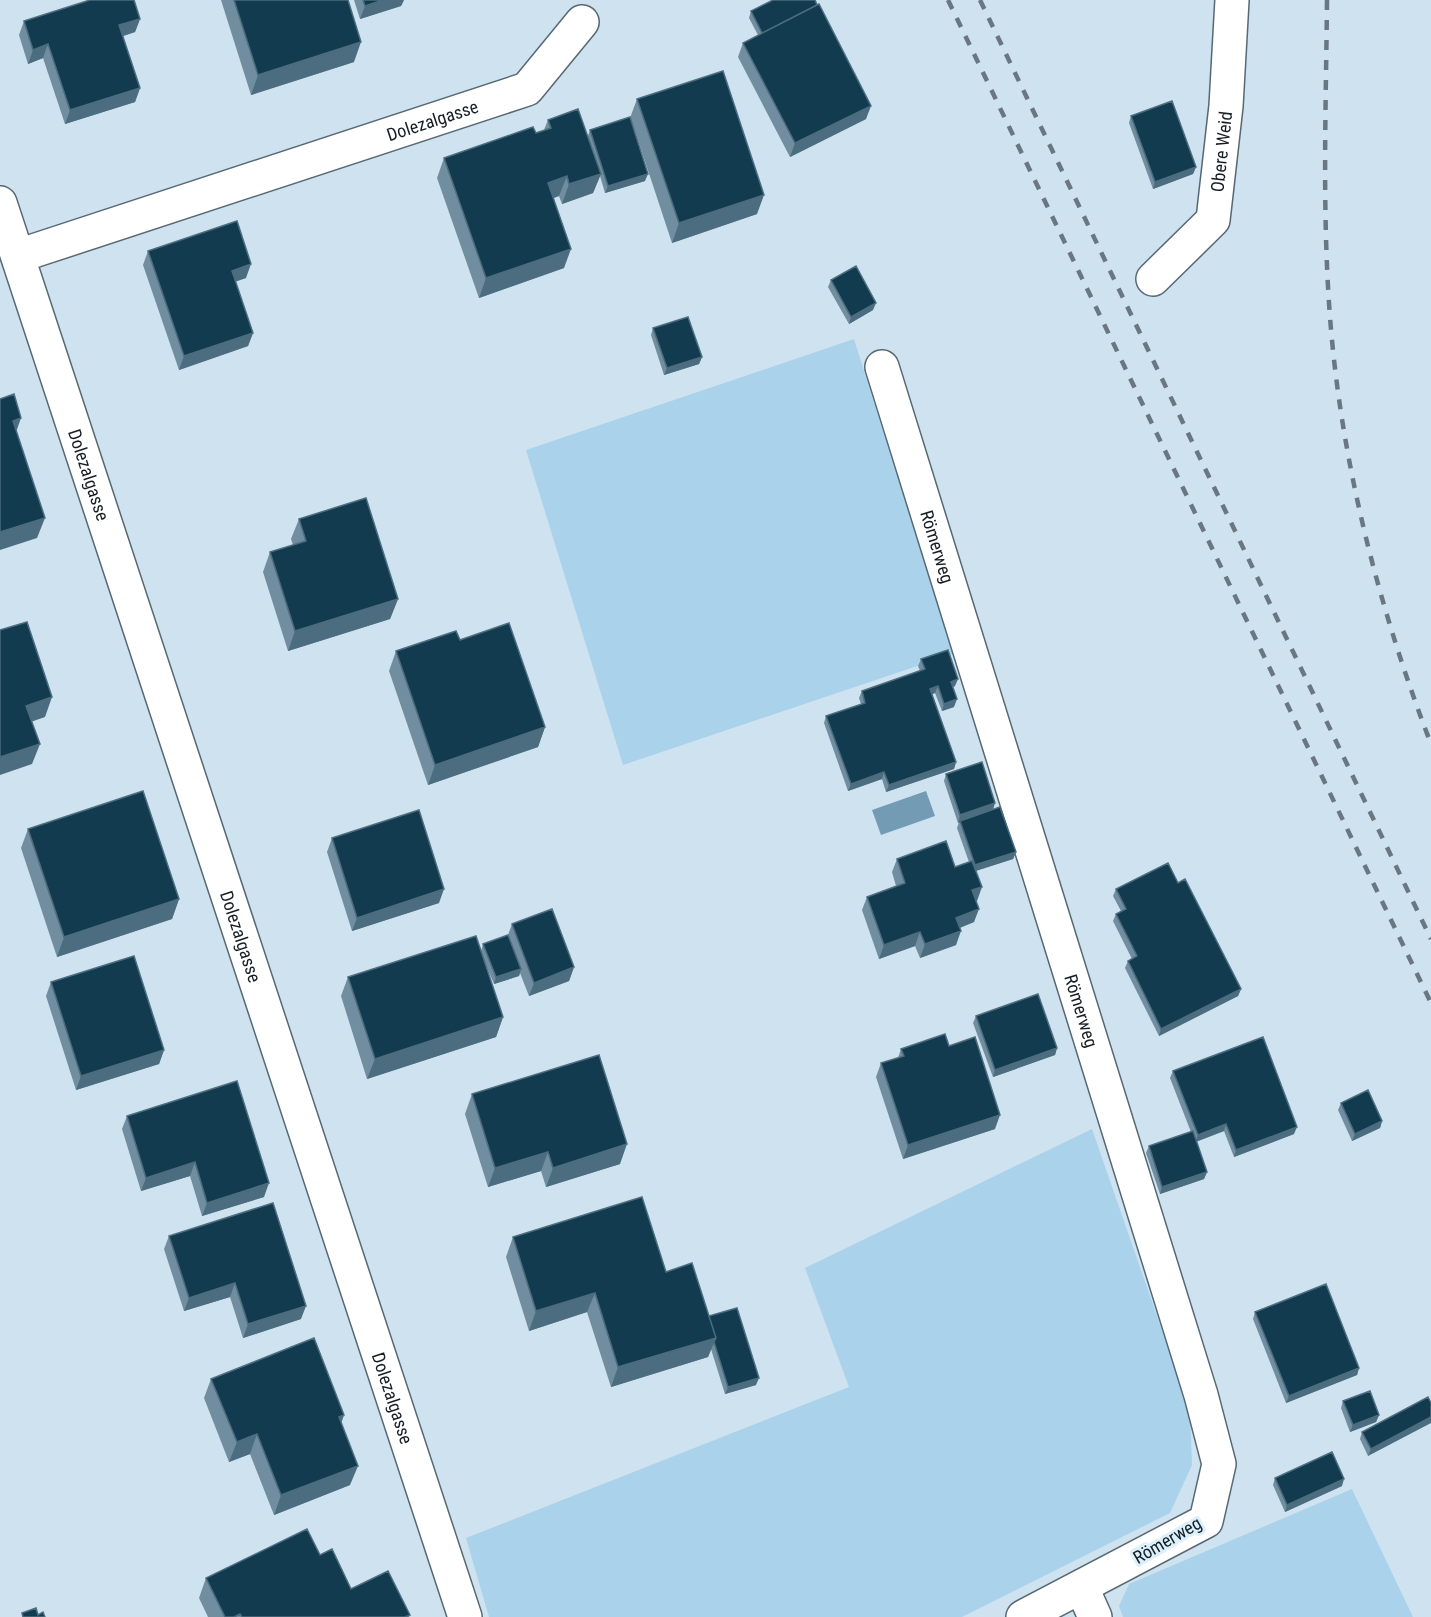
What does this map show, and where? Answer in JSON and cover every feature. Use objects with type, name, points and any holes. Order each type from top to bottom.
[{"type":"street","name":"Obere Weid","points":[[1153,279],[1213,220],[1226,106],[1232,0]]},
{"type":"street","name":"Dolezalgasse","points":[[18,256],[527,89],[582,22]]},
{"type":"street","name":"Dolezalgasse","points":[[0,203],[465,1617]]},
{"type":"street","name":"Römerweg","points":[[882,367],[1197,1384],[1219,1464],[1206,1521],[1088,1602],[1023,1617]]},
{"type":"shaded area","points":[[854,339],[953,654],[623,765],[526,450]]},
{"type":"shaded area","points":[[926,791],[935,816],[881,835],[872,810]]},
{"type":"shaded area","points":[[1092,1129],[1190,1411],[1192,1465],[1170,1513],[962,1617],[489,1617],[466,1538],[849,1387],[805,1268]]},
{"type":"shaded area","points":[[1352,1489],[1413,1617],[1123,1617],[1119,1606],[1129,1584]]},
{"type":"building","points":[[90,0],[134,0],[140,19],[119,25],[140,88],[70,110],[48,44],[33,50],[24,21]]},
{"type":"building","points":[[234,0],[348,0],[361,42],[258,75]]},
{"type":"building","points":[[363,0],[383,0],[365,6]]},
{"type":"building","points":[[773,0],[815,0],[817,5],[762,33],[751,11]]},
{"type":"building","points":[[819,4],[871,106],[795,143],[743,43]]},
{"type":"building","points":[[723,71],[764,195],[679,223],[637,99]]},
{"type":"building","points":[[1172,101],[1196,167],[1155,182],[1131,116]]},
{"type":"building","points":[[578,109],[601,174],[569,184],[567,176],[548,183],[571,249],[486,278],[444,158],[533,127],[536,133],[551,128],[548,120]]},
{"type":"building","points":[[630,117],[648,174],[608,186],[590,130]]},
{"type":"building","points":[[237,221],[251,264],[232,271],[253,333],[184,356],[148,251]]},
{"type":"building","points":[[856,266],[876,303],[851,317],[831,280]]},
{"type":"building","points":[[688,317],[702,357],[667,368],[653,328]]},
{"type":"building","points":[[14,394],[21,418],[13,421],[45,518],[0,532],[0,399]]},
{"type":"building","points":[[366,498],[398,599],[295,631],[270,552],[306,541],[299,519]]},
{"type":"building","points":[[27,622],[52,697],[26,706],[40,744],[0,757],[0,630]]},
{"type":"building","points":[[509,623],[545,727],[435,765],[396,651],[456,631],[460,640]]},
{"type":"building","points":[[948,650],[958,679],[951,682],[957,699],[944,704],[938,686],[930,689],[956,762],[889,785],[884,772],[851,784],[826,716],[865,703],[862,691],[925,669],[921,659]]},
{"type":"building","points":[[982,762],[995,803],[960,815],[946,774]]},
{"type":"building","points":[[143,791],[179,899],[64,937],[28,829]]},
{"type":"building","points":[[1000,807],[1016,852],[975,865],[960,821]]},
{"type":"building","points":[[419,810],[444,889],[357,918],[332,838]]},
{"type":"building","points":[[946,841],[955,867],[972,861],[982,887],[972,890],[979,909],[956,918],[961,931],[925,944],[920,932],[884,945],[867,897],[905,883],[897,859]]},
{"type":"building","points":[[1168,863],[1178,883],[1185,879],[1241,989],[1161,1029],[1128,961],[1137,956],[1116,914],[1126,909],[1116,889]]},
{"type":"building","points":[[552,909],[574,967],[534,983],[512,924]]},
{"type":"building","points":[[508,935],[521,969],[496,977],[483,944]]},
{"type":"building","points":[[476,936],[503,1017],[375,1059],[348,977]]},
{"type":"building","points":[[134,956],[164,1050],[81,1076],[51,982]]},
{"type":"building","points":[[1038,994],[1057,1048],[995,1070],[976,1016]]},
{"type":"building","points":[[945,1034],[949,1046],[975,1037],[1000,1115],[908,1145],[881,1063],[904,1056],[901,1049]]},
{"type":"building","points":[[1263,1037],[1297,1127],[1236,1150],[1226,1124],[1198,1135],[1173,1071]]},
{"type":"building","points":[[599,1055],[627,1144],[553,1168],[548,1152],[495,1168],[472,1094]]},
{"type":"building","points":[[237,1081],[269,1183],[207,1203],[195,1162],[146,1178],[127,1116]]},
{"type":"building","points":[[1368,1090],[1382,1121],[1355,1134],[1341,1103]]},
{"type":"building","points":[[1193,1131],[1207,1172],[1162,1187],[1149,1146]]},
{"type":"building","points":[[642,1197],[666,1272],[692,1263],[716,1338],[618,1367],[595,1293],[536,1311],[513,1237]]},
{"type":"building","points":[[273,1203],[306,1306],[248,1324],[235,1283],[189,1298],[169,1236]]},
{"type":"building","points":[[1326,1284],[1359,1368],[1289,1396],[1255,1312]]},
{"type":"building","points":[[737,1308],[759,1378],[728,1387],[714,1342],[716,1338],[709,1316]]},
{"type":"building","points":[[314,1338],[344,1415],[339,1417],[358,1466],[281,1495],[257,1434],[237,1442],[211,1379]]},
{"type":"building","points":[[1370,1391],[1379,1415],[1353,1425],[1343,1401]]},
{"type":"building","points":[[1428,1397],[1431,1403],[1431,1417],[1371,1449],[1362,1432]]},
{"type":"building","points":[[1332,1452],[1344,1479],[1287,1505],[1275,1478]]},
{"type":"building","points":[[307,1529],[320,1555],[332,1549],[351,1589],[388,1571],[410,1615],[405,1617],[242,1617],[240,1614],[225,1617],[206,1578]]},
{"type":"building","points":[[36,1608],[38,1615],[43,1612],[45,1617],[23,1617],[22,1613]]},
{"type":"railway","points":[[948,0],[1431,1003]]},
{"type":"railway","points":[[980,0],[1431,939]]},
{"type":"railway","points":[[1327,0],[1326,238],[1335,371],[1343,426],[1365,534],[1395,641],[1431,744]]}]
